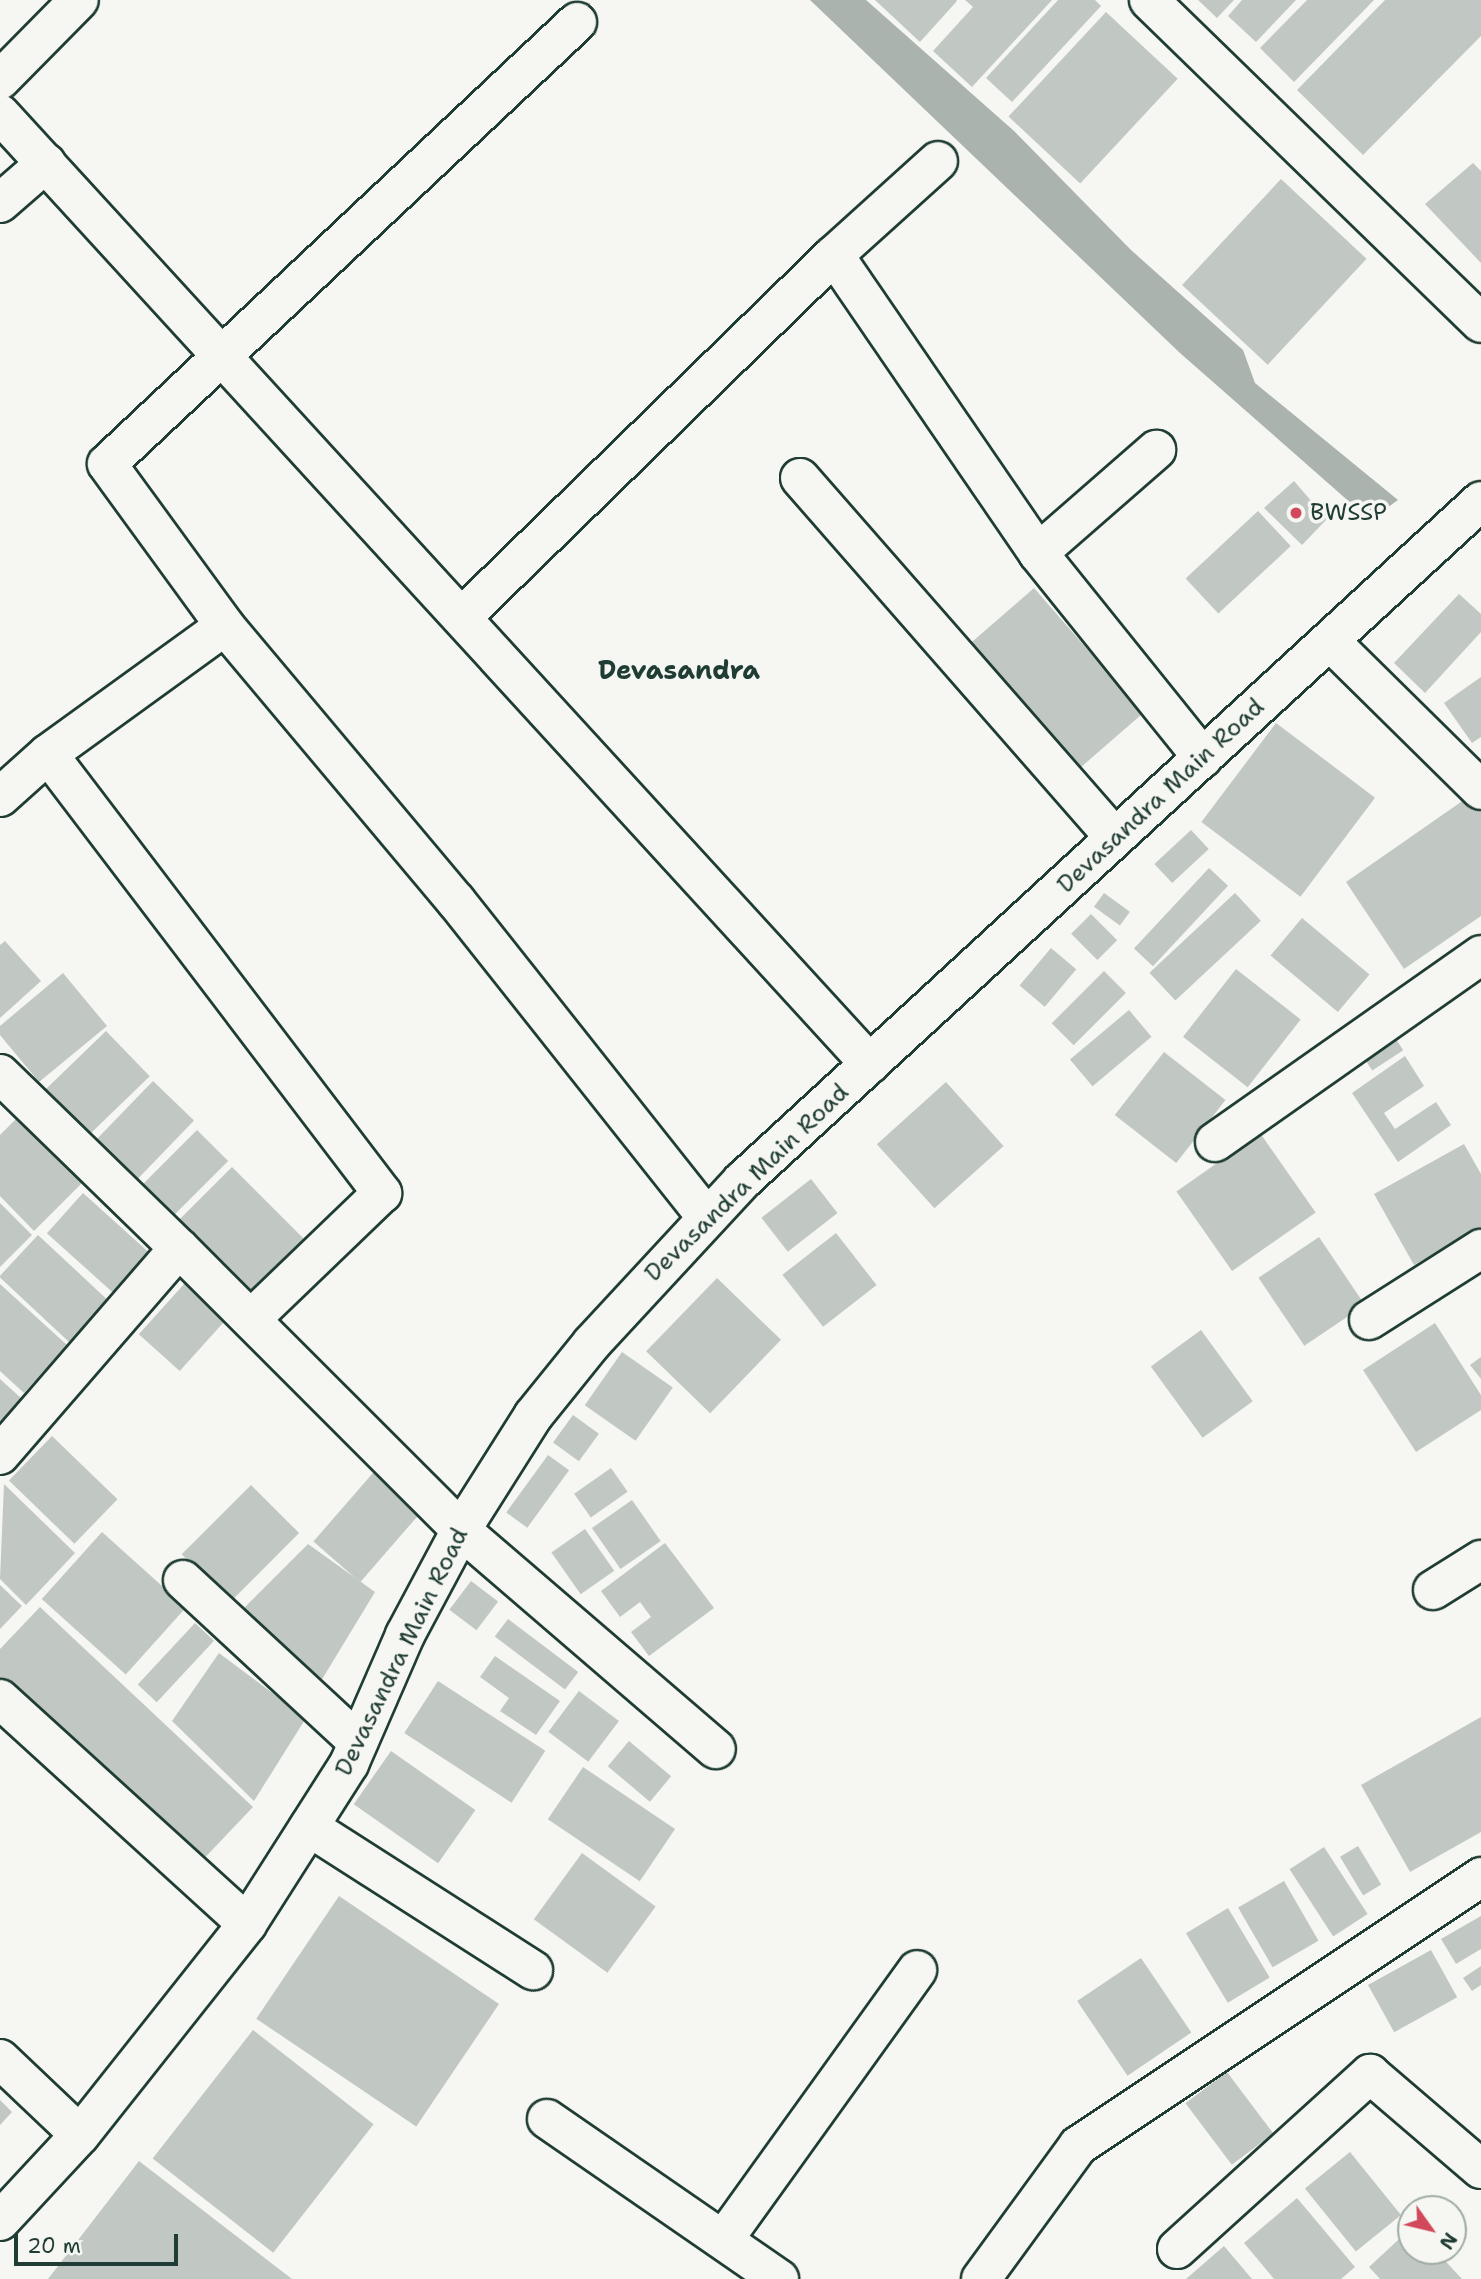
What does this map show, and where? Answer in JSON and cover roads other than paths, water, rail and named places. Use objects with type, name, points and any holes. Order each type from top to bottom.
[{"type":"street","points":[[0,80],[79,0]]},
{"type":"street","points":[[1149,0],[1481,323]]},
{"type":"street","points":[[578,22],[220,354],[107,464],[225,626],[456,901],[707,1218]]},
{"type":"street","points":[[0,114],[464,615],[870,1064]]},
{"type":"street","points":[[464,615],[834,256],[939,161]]},
{"type":"street","points":[[0,203],[46,163]]},
{"type":"street","points":[[834,256],[1038,553],[1203,758]]},
{"type":"street","points":[[1038,553],[1156,450]]},
{"type":"street","points":[[800,478],[1115,838]]},
{"type":"street","name":"Devasandra Main Road","points":[[0,2221],[80,2135],[247,1924],[349,1764],[405,1635],[461,1530],[542,1406],[610,1322],[707,1218],[870,1064],[1481,500]]},
{"type":"street","points":[[0,797],[48,754],[225,626]]},
{"type":"street","points":[[1330,641],[1481,790]]},
{"type":"street","points":[[48,754],[382,1194],[251,1319]]},
{"type":"street","points":[[1215,1142],[1481,955]]},
{"type":"street","points":[[0,1074],[251,1319],[461,1530],[716,1749]]},
{"type":"street","points":[[0,1455],[179,1248]]},
{"type":"street","points":[[1369,1320],[1481,1249]]},
{"type":"street","points":[[1433,1590],[1481,1560]]},
{"type":"street","points":[[183,1580],[358,1742]]},
{"type":"street","points":[[0,1699],[247,1924]]},
{"type":"street","points":[[309,1828],[533,1970]]},
{"type":"street","points":[[981,2279],[1078,2146],[1481,1877]]},
{"type":"street","points":[[724,2239],[917,1970]]},
{"type":"street","points":[[0,2059],[80,2135]]},
{"type":"street","points":[[1177,2249],[1370,2074],[1481,2169]]},
{"type":"street","points":[[547,2119],[779,2279]]},
{"type":"place","name":"BWSSP","points":[[1296,513]]},
{"type":"district","name":"Devasandra","points":[[679,670]]}]
